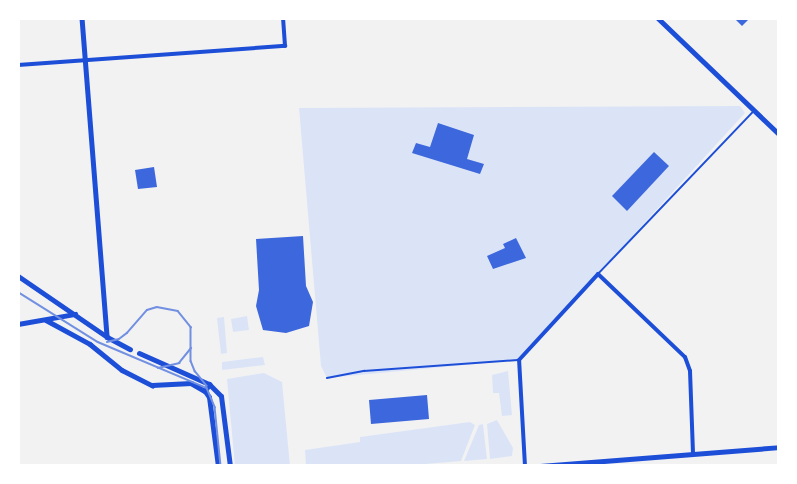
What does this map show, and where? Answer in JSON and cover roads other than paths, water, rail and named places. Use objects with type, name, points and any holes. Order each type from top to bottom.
[{"type":"main road","points":[[18,276],[107,338],[130,349]]},
{"type":"main road","points":[[139,353],[209,384],[221,396],[230,466]]},
{"type":"main road","points":[[209,384],[205,391],[209,397],[218,466]]},
{"type":"street","points":[[82,18],[107,338]]},
{"type":"street","points":[[18,65],[285,45],[283,18]]},
{"type":"street","points":[[658,18],[778,132]]},
{"type":"street","points":[[525,466],[519,360],[598,274],[685,357],[690,371],[693,454]]},
{"type":"street","points":[[18,324],[75,314]]},
{"type":"street","points":[[46,320],[90,344],[122,370],[152,385],[191,383],[205,391]]},
{"type":"street","points":[[540,466],[779,447]]},
{"type":"lane","points":[[598,274],[754,111]]},
{"type":"lane","points":[[327,378],[364,371],[519,360]]},
{"type":"tram line","points":[[18,292],[98,342],[207,388],[215,407],[221,466]]},
{"type":"tram line","points":[[107,342],[119,339],[127,333],[147,310],[157,307],[178,311],[191,327],[191,361],[195,371],[207,386]]},
{"type":"tram line","points":[[158,368],[179,363],[191,348]]}]
